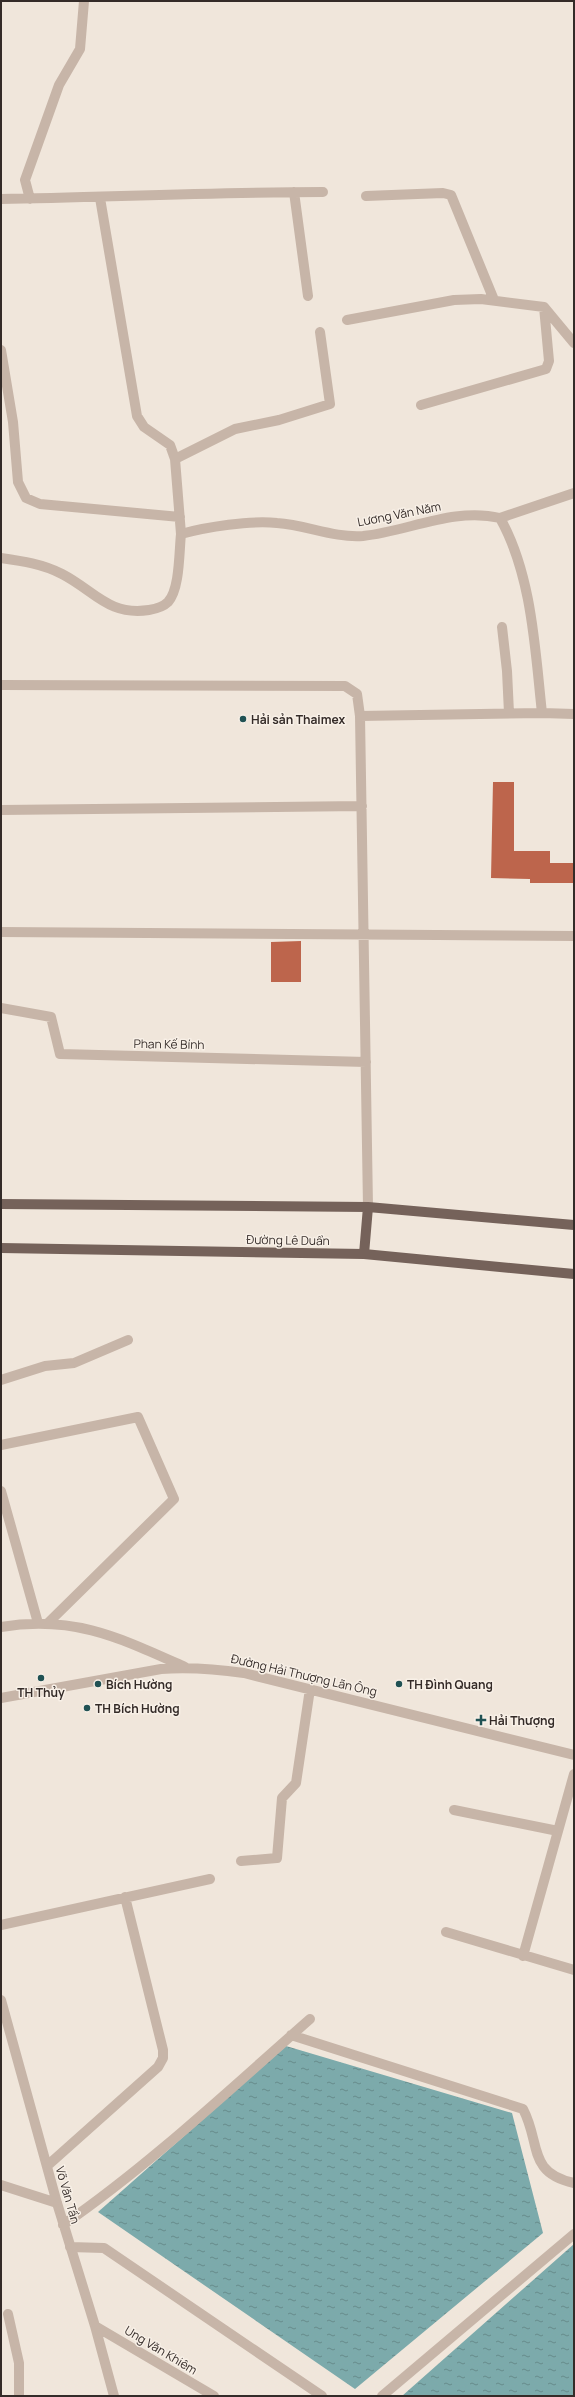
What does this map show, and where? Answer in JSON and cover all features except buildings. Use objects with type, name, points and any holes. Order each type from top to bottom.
[{"type":"main road","points":[[1,1204],[368,1207],[574,1225]]},
{"type":"main road","points":[[364,1254],[368,1207]]},
{"type":"main road","name":"Đường Lê Duẩn","points":[[1,1248],[364,1254],[574,1274]]},
{"type":"street","points":[[30,198],[25,180],[59,85],[80,49],[84,1]]},
{"type":"street","points":[[294,192],[308,296]]},
{"type":"street","points":[[1,199],[100,198],[163,193],[323,192]]},
{"type":"street","points":[[366,196],[443,193],[451,195],[494,300]]},
{"type":"street","points":[[1,558],[32,562],[62,574],[117,609],[132,612],[155,609],[168,603],[176,588],[181,534],[175,459],[170,445],[144,427],[137,416],[100,198]]},
{"type":"street","points":[[347,320],[454,300],[494,300],[544,307],[574,344]]},
{"type":"street","points":[[421,405],[546,369],[548,361],[544,307]]},
{"type":"street","points":[[175,459],[235,429],[279,420],[330,404],[320,332]]},
{"type":"street","points":[[1,350],[13,422],[18,482],[26,498],[40,504],[180,517]]},
{"type":"street","points":[[542,713],[532,618],[511,538],[500,518],[574,493]]},
{"type":"street","name":"Lương Văn Năm","points":[[181,534],[198,530],[277,522],[344,537],[366,535],[444,518],[483,514],[500,518]]},
{"type":"street","points":[[502,627],[507,671],[509,712]]},
{"type":"street","points":[[1,685],[345,686],[357,694],[360,716],[362,806],[368,1207]]},
{"type":"street","points":[[360,716],[509,712],[574,714]]},
{"type":"street","points":[[1,810],[362,806]]},
{"type":"street","points":[[1,932],[574,936]]},
{"type":"street","name":"Phan Kế Bính","points":[[1,1008],[52,1017],[60,1054],[366,1062]]},
{"type":"street","points":[[1,1380],[44,1366],[74,1362],[128,1340]]},
{"type":"street","points":[[1,1445],[138,1417],[174,1499],[43,1623]]},
{"type":"street","points":[[1,1491],[43,1623]]},
{"type":"street","points":[[1,1627],[43,1623],[92,1629],[132,1643],[185,1667]]},
{"type":"street","name":"Đường Hải Thượng Lãn Ông","points":[[1,1698],[121,1675],[185,1667],[244,1673],[574,1755]]},
{"type":"street","points":[[241,1861],[277,1858],[282,1798],[296,1783],[310,1689]]},
{"type":"street","points":[[523,1956],[574,1774]]},
{"type":"street","points":[[454,1810],[558,1831]]},
{"type":"street","points":[[1,1925],[210,1879]]},
{"type":"street","points":[[47,2166],[148,2076],[163,2058],[163,2050],[124,1897]]},
{"type":"street","points":[[446,1932],[574,1970]]},
{"type":"street","name":"Võ Văn Tần","points":[[1,2000],[63,2225],[96,2326],[114,2396]]},
{"type":"street","points":[[63,2225],[101,2199],[148,2162],[310,2019]]},
{"type":"street","points":[[291,2035],[523,2109],[529,2119],[542,2167],[561,2180],[574,2181]]},
{"type":"street","points":[[1,2185],[57,2203]]},
{"type":"street","points":[[382,2396],[574,2234]]},
{"type":"street","points":[[70,2247],[104,2248],[322,2396]]},
{"type":"street","points":[[8,2314],[18,2357],[19,2396]]},
{"type":"street","name":"Ung Văn Khiêm","points":[[96,2326],[214,2396]]},
{"type":"water","points":[[286,2046],[512,2113],[543,2233],[355,2389],[98,2212]]},
{"type":"water","points":[[574,2244],[574,2396],[402,2396]]},
{"type":"place","name":"Hải sản Thaimex","points":[[243,719]]},
{"type":"place","name":"TH Thủy","points":[[41,1678]]},
{"type":"place","name":"Bích Hường","points":[[98,1684]]},
{"type":"place","name":"TH Đình Quang","points":[[399,1684]]},
{"type":"place","name":"TH Bích Hường","points":[[87,1708]]},
{"type":"place","name":"Hải Thượng","points":[[481,1720]]}]
